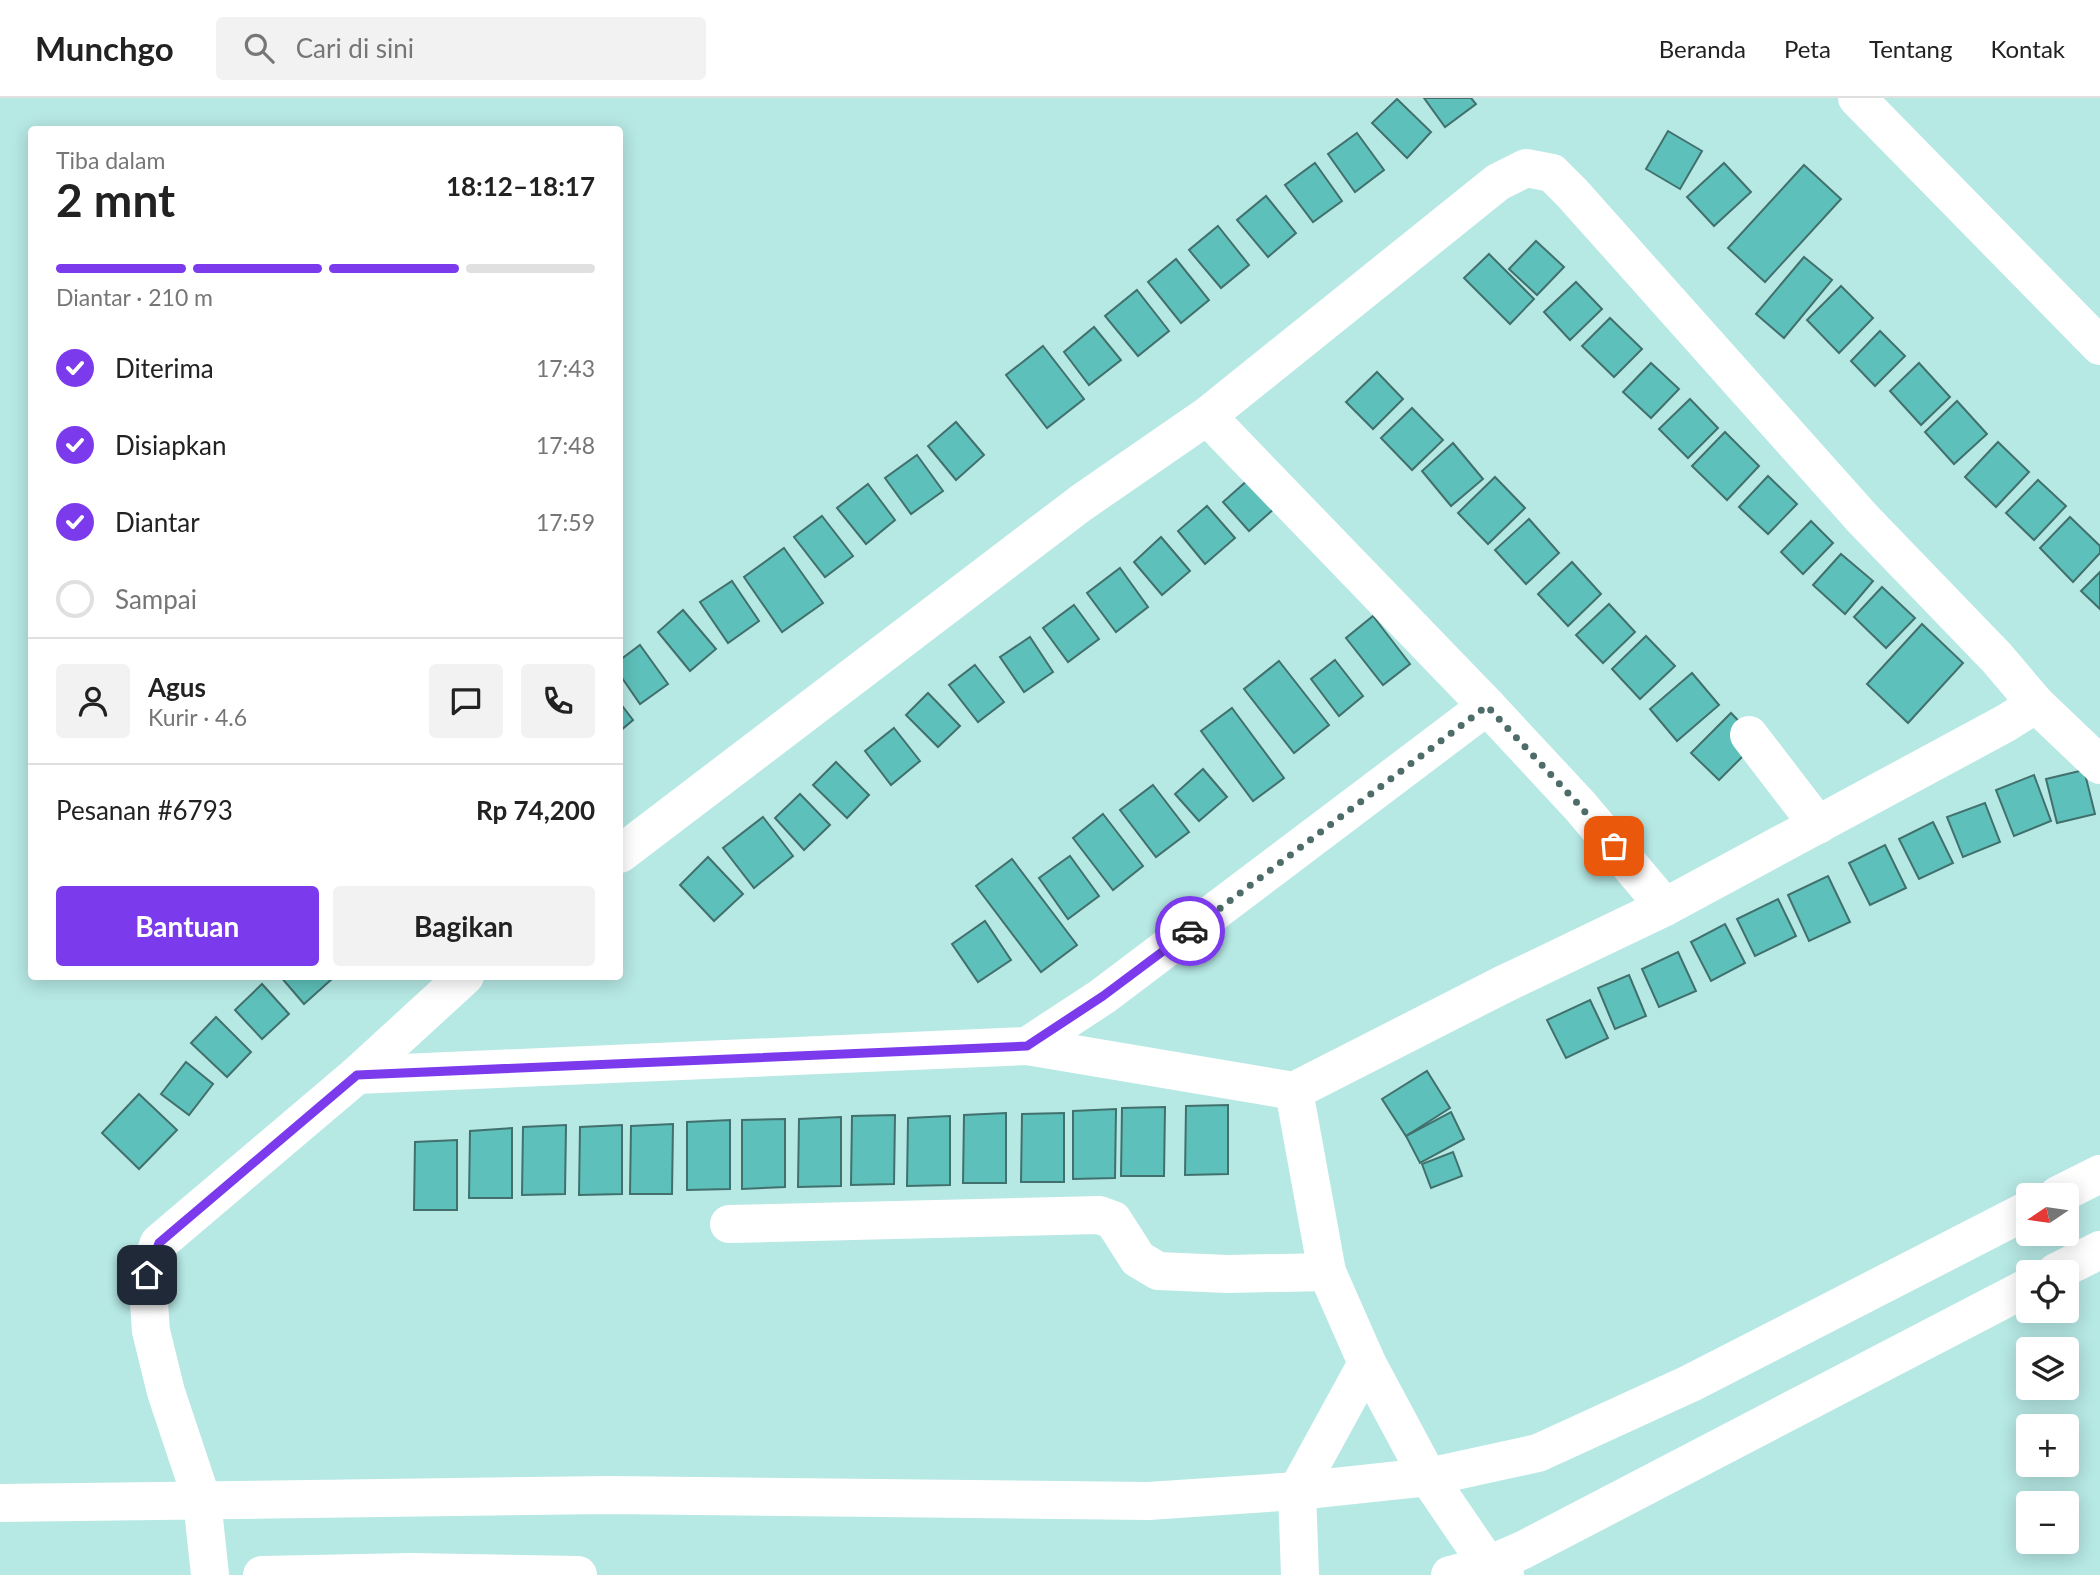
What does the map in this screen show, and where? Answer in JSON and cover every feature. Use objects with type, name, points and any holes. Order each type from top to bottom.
[{"type":"street","points":[[1857,98],[2100,346]]},
{"type":"street","points":[[623,852],[1081,503],[1207,416],[1498,182],[1526,169],[1552,173],[1862,518],[1997,658],[2036,704],[2100,765]]},
{"type":"street","points":[[1207,416],[1487,706],[1580,806],[1665,907]]},
{"type":"street","points":[[357,1075],[1027,1046],[1294,1091],[1502,985],[1665,907],[2036,704]]},
{"type":"street","points":[[1027,1046],[1103,996],[1487,706]]},
{"type":"street","points":[[1749,735],[1818,824]]},
{"type":"street","points":[[210,1575],[202,1500],[166,1392],[151,1331],[147,1275],[159,1243],[357,1075],[461,980]]},
{"type":"street","points":[[1294,1091],[1327,1272],[1367,1363],[1428,1478],[1497,1570]]},
{"type":"street","points":[[2079,1184],[2100,1174]]},
{"type":"street","points":[[729,1224],[1099,1215],[1113,1220],[1138,1259],[1158,1271],[1227,1274],[1327,1272]]},
{"type":"street","points":[[0,1503],[609,1495],[1148,1501],[1428,1478],[1538,1453],[1691,1383],[2016,1216]]},
{"type":"street","points":[[2079,1260],[2100,1250]]},
{"type":"street","points":[[1450,1575],[1497,1570],[1523,1550],[2016,1293]]},
{"type":"street","points":[[1300,1575],[1297,1490],[1367,1363]]},
{"type":"street","points":[[262,1575],[410,1572],[578,1575]]},
{"type":"building","points":[[1424,98],[1471,98],[1476,104],[1445,127]]},
{"type":"building","points":[[1397,99],[1431,132],[1407,158],[1372,123]]},
{"type":"building","points":[[1668,131],[1702,151],[1680,189],[1646,169]]},
{"type":"building","points":[[1357,133],[1384,170],[1355,192],[1328,154]]},
{"type":"building","points":[[1315,163],[1342,201],[1313,222],[1285,185]]},
{"type":"building","points":[[1724,163],[1751,192],[1714,226],[1687,197]]},
{"type":"building","points":[[1804,165],[1841,199],[1765,282],[1728,248]]},
{"type":"building","points":[[1266,196],[1296,233],[1268,257],[1237,220]]},
{"type":"building","points":[[1218,226],[1249,265],[1221,288],[1189,250]]},
{"type":"building","points":[[1536,241],[1564,267],[1537,295],[1509,269]]},
{"type":"building","points":[[1489,254],[1534,299],[1510,324],[1464,278]]},
{"type":"building","points":[[1804,257],[1832,280],[1784,338],[1756,314]]},
{"type":"building","points":[[1176,259],[1209,300],[1181,323],[1148,282]]},
{"type":"building","points":[[1576,282],[1602,309],[1570,340],[1544,312]]},
{"type":"building","points":[[1841,286],[1873,318],[1839,353],[1807,320]]},
{"type":"building","points":[[1137,290],[1169,331],[1138,356],[1105,316]]},
{"type":"building","points":[[1610,318],[1642,349],[1614,377],[1582,346]]},
{"type":"building","points":[[1094,327],[1121,360],[1089,385],[1064,352]]},
{"type":"building","points":[[1880,331],[1905,356],[1875,386],[1851,361]]},
{"type":"building","points":[[1043,346],[1084,399],[1047,428],[1006,375]]},
{"type":"building","points":[[1651,363],[1679,389],[1651,418],[1623,392]]},
{"type":"building","points":[[1919,363],[1950,397],[1921,425],[1890,391]]},
{"type":"building","points":[[1377,372],[1403,399],[1373,429],[1346,402]]},
{"type":"building","points":[[1690,399],[1718,428],[1688,458],[1659,429]]},
{"type":"building","points":[[1957,401],[1987,434],[1954,464],[1925,432]]},
{"type":"building","points":[[1412,408],[1443,440],[1412,470],[1381,438]]},
{"type":"building","points":[[956,422],[984,455],[956,480],[928,446]]},
{"type":"building","points":[[1725,432],[1759,466],[1727,500],[1692,466]]},
{"type":"building","points":[[1998,442],[2029,472],[1996,507],[1965,477]]},
{"type":"building","points":[[1453,443],[1483,479],[1451,506],[1422,471]]},
{"type":"building","points":[[917,455],[943,491],[911,514],[885,478]]},
{"type":"building","points":[[1768,476],[1797,504],[1768,534],[1739,507]]},
{"type":"building","points":[[1495,477],[1525,508],[1488,544],[1458,513]]},
{"type":"building","points":[[1249,479],[1275,508],[1249,531],[1223,502]]},
{"type":"building","points":[[2038,480],[2066,506],[2034,540],[2006,513]]},
{"type":"building","points":[[868,484],[895,520],[866,544],[837,508]]},
{"type":"building","points":[[1207,506],[1235,538],[1205,564],[1178,531]]},
{"type":"building","points":[[822,516],[853,556],[825,577],[794,537]]},
{"type":"building","points":[[2070,517],[2100,546],[2100,553],[2073,582],[2040,548]]},
{"type":"building","points":[[1529,519],[1559,553],[1526,584],[1495,550]]},
{"type":"building","points":[[1811,521],[1833,543],[1803,574],[1781,552]]},
{"type":"building","points":[[1161,537],[1190,571],[1162,595],[1134,562]]},
{"type":"building","points":[[784,548],[823,603],[782,632],[744,577]]},
{"type":"building","points":[[1841,554],[1873,581],[1845,614],[1813,585]]},
{"type":"building","points":[[1572,562],[1601,594],[1568,626],[1538,594]]},
{"type":"building","points":[[1120,568],[1148,607],[1116,632],[1087,593]]},
{"type":"building","points":[[2100,572],[2100,609],[2081,591]]},
{"type":"building","points":[[732,581],[759,621],[728,643],[700,602]]},
{"type":"building","points":[[1882,587],[1915,618],[1886,648],[1854,617]]},
{"type":"building","points":[[1609,604],[1635,632],[1603,663],[1576,635]]},
{"type":"building","points":[[1074,605],[1099,639],[1068,662],[1043,628]]},
{"type":"building","points":[[683,610],[716,649],[690,671],[658,632]]},
{"type":"building","points":[[1373,616],[1410,664],[1383,685],[1346,638]]},
{"type":"building","points":[[1922,624],[1963,663],[1908,723],[1867,684]]},
{"type":"building","points":[[1646,636],[1675,666],[1640,699],[1612,669]]},
{"type":"building","points":[[1030,637],[1053,672],[1024,692],[1000,657]]},
{"type":"building","points":[[640,645],[668,684],[640,704],[623,679],[623,658]]},
{"type":"building","points":[[1335,660],[1363,696],[1339,716],[1311,679]]},
{"type":"building","points":[[1279,661],[1329,725],[1294,753],[1244,689]]},
{"type":"building","points":[[975,665],[1004,702],[978,722],[949,685]]},
{"type":"building","points":[[1692,673],[1719,705],[1677,741],[1650,709]]},
{"type":"building","points":[[928,693],[960,726],[938,747],[906,715]]},
{"type":"building","points":[[623,707],[633,720],[623,728]]},
{"type":"building","points":[[1232,708],[1284,778],[1253,801],[1201,731]]},
{"type":"building","points":[[1731,713],[1758,741],[1719,780],[1691,753]]},
{"type":"building","points":[[894,728],[920,761],[891,785],[865,751]]},
{"type":"building","points":[[836,762],[869,795],[847,818],[813,785]]},
{"type":"building","points":[[1203,769],[1227,797],[1199,821],[1175,794]]},
{"type":"building","points":[[2084,770],[2095,814],[2057,823],[2046,779]]},
{"type":"building","points":[[2034,775],[2051,821],[2014,836],[1996,790]]},
{"type":"building","points":[[1153,785],[1189,832],[1156,857],[1120,810]]},
{"type":"building","points":[[800,794],[830,825],[804,850],[775,818]]},
{"type":"building","points":[[1985,803],[2000,842],[1963,857],[1947,817]]},
{"type":"building","points":[[1103,814],[1143,866],[1113,890],[1073,838]]},
{"type":"building","points":[[763,817],[793,856],[754,888],[723,848]]},
{"type":"building","points":[[1933,822],[1953,863],[1919,879],[1899,839]]},
{"type":"building","points":[[1885,845],[1906,888],[1870,905],[1849,863]]},
{"type":"building","points":[[1070,856],[1099,896],[1068,919],[1039,878]]},
{"type":"building","points":[[708,857],[743,894],[714,921],[680,885]]},
{"type":"building","points":[[1012,859],[1077,945],[1041,972],[976,886]]},
{"type":"building","points":[[1828,876],[1850,922],[1809,941],[1788,895]]},
{"type":"building","points":[[1778,899],[1796,936],[1755,956],[1737,919]]},
{"type":"building","points":[[985,921],[1011,960],[978,982],[952,944]]},
{"type":"building","points":[[1725,924],[1745,963],[1711,981],[1691,942]]},
{"type":"building","points":[[1678,952],[1696,991],[1659,1007],[1642,969]]},
{"type":"building","points":[[1629,975],[1646,1016],[1615,1029],[1598,988]]},
{"type":"building","points":[[283,980],[331,980],[304,1004]]},
{"type":"building","points":[[262,984],[289,1014],[262,1039],[235,1010]]},
{"type":"building","points":[[1590,1000],[1608,1038],[1566,1058],[1547,1020]]},
{"type":"building","points":[[216,1017],[251,1052],[227,1077],[191,1043]]},
{"type":"building","points":[[186,1062],[213,1084],[189,1115],[161,1094]]},
{"type":"building","points":[[1427,1071],[1450,1108],[1406,1136],[1382,1099]]},
{"type":"building","points":[[139,1094],[177,1130],[139,1169],[102,1133]]},
{"type":"building","points":[[1228,1105],[1228,1174],[1185,1175],[1186,1106]]},
{"type":"building","points":[[1165,1107],[1164,1176],[1121,1176],[1122,1108]]},
{"type":"building","points":[[1116,1109],[1115,1178],[1073,1179],[1073,1111]]},
{"type":"building","points":[[1451,1112],[1464,1139],[1420,1163],[1406,1136]]},
{"type":"building","points":[[1006,1113],[1006,1183],[963,1183],[964,1115]]},
{"type":"building","points":[[1064,1113],[1064,1182],[1021,1182],[1022,1114]]},
{"type":"building","points":[[895,1115],[894,1184],[851,1185],[852,1116]]},
{"type":"building","points":[[950,1116],[950,1185],[907,1186],[908,1118]]},
{"type":"building","points":[[841,1117],[841,1186],[798,1187],[799,1119]]},
{"type":"building","points":[[785,1119],[785,1187],[742,1189],[742,1120]]},
{"type":"building","points":[[730,1120],[730,1189],[687,1190],[687,1122]]},
{"type":"building","points":[[673,1124],[672,1194],[630,1194],[631,1126]]},
{"type":"building","points":[[566,1125],[565,1194],[522,1195],[523,1127]]},
{"type":"building","points":[[622,1125],[622,1194],[579,1195],[580,1127]]},
{"type":"building","points":[[512,1128],[512,1198],[469,1198],[470,1131]]},
{"type":"building","points":[[457,1140],[457,1210],[414,1210],[415,1142]]},
{"type":"building","points":[[1453,1152],[1462,1176],[1431,1188],[1422,1164]]},
{"type":"way so far","points":[[1190,931],[1487,706],[1614,846]]},
{"type":"route","points":[[147,1275],[159,1243],[357,1075],[1027,1046],[1103,996],[1190,931]]}]
